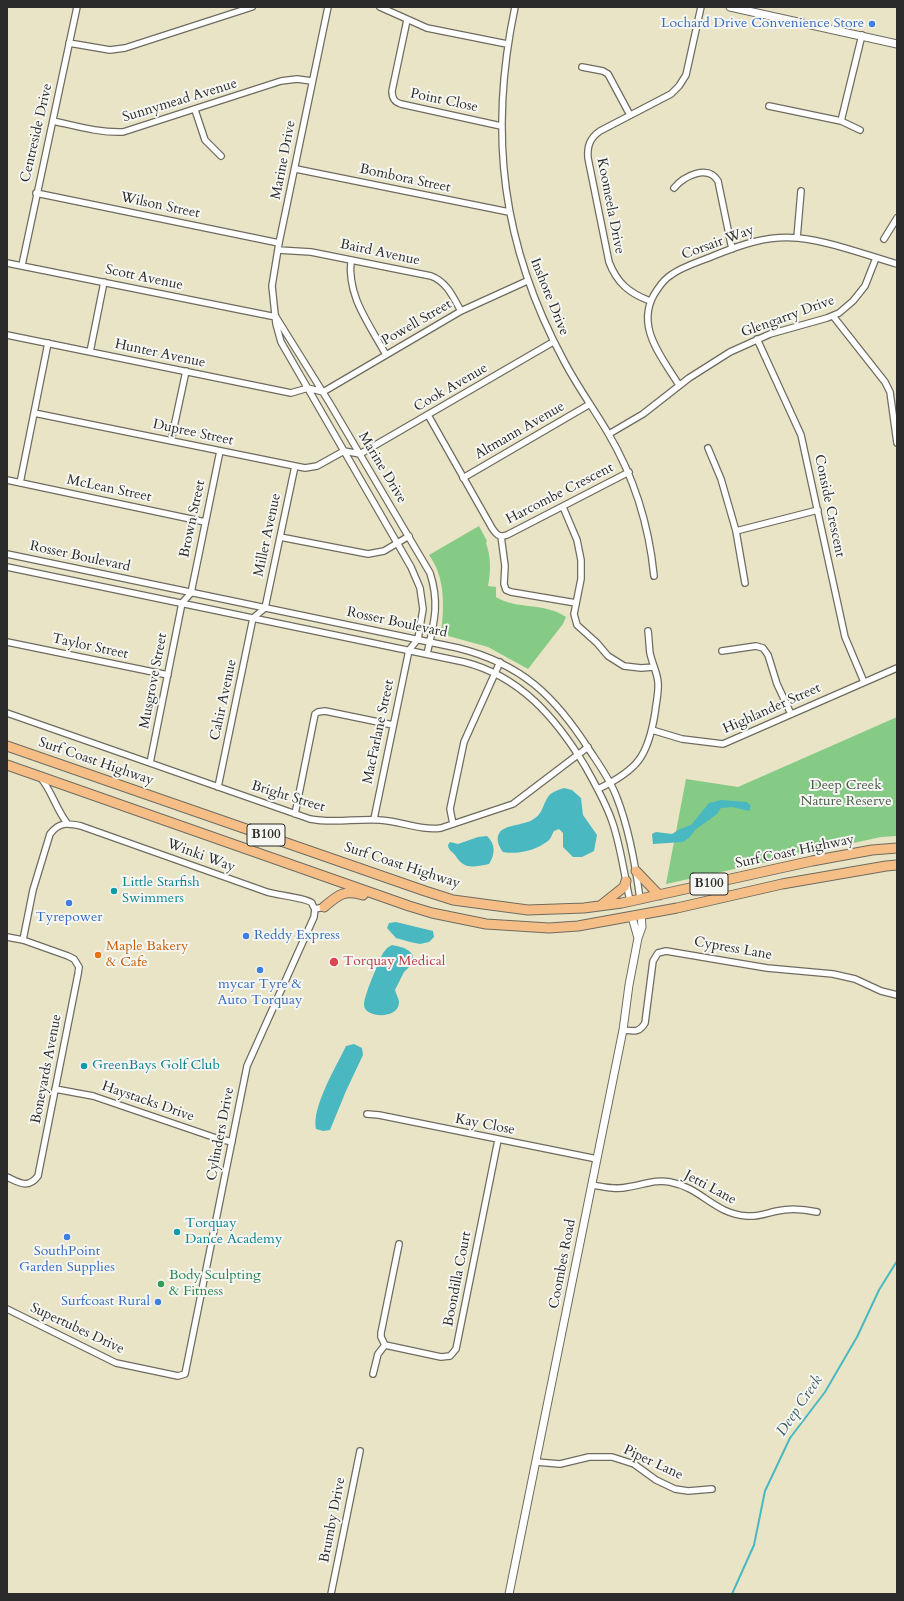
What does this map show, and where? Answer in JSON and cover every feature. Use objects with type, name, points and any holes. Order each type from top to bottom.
[{"type":"main road","name":"Surf Coast Highway","points":[[7,746],[453,900],[528,910],[600,906],[630,901],[872,850],[897,848]]},
{"type":"main road","name":"Surf Coast Highway","points":[[7,765],[409,906],[486,924],[549,928],[578,926],[637,916],[782,884],[897,865]]},
{"type":"main road","points":[[778,869],[782,884]]},
{"type":"main road","points":[[636,871],[659,895]]},
{"type":"main road","points":[[600,906],[624,887],[626,881]]},
{"type":"main road","points":[[324,907],[334,898],[350,893],[357,893],[396,906],[409,906]]},
{"type":"main road","points":[[637,916],[640,899]]},
{"type":"main road","points":[[630,901],[637,916]]},
{"type":"street","name":"Centreside Drive","points":[[22,265],[36,193],[77,7]]},
{"type":"street","points":[[70,43],[110,50],[125,48],[252,7]]},
{"type":"street","name":"Marine Drive","points":[[328,7],[312,81],[296,168],[279,243],[272,286],[273,306],[276,317],[277,332],[281,342],[411,567],[420,588],[423,609],[418,639]]},
{"type":"street","points":[[380,7],[407,20],[437,31],[507,44]]},
{"type":"street","name":"Inshore Drive","points":[[515,7],[507,44],[501,126],[503,167],[509,212],[519,254],[527,281],[553,342],[570,373],[609,434],[629,472],[652,549],[654,576]]},
{"type":"street","name":"Koomeela Drive","points":[[650,301],[629,291],[623,285],[609,262],[588,158],[588,146],[595,134],[671,94],[683,81],[688,68],[700,7]]},
{"type":"street","points":[[730,7],[862,35],[897,44]]},
{"type":"street","name":"Point Close","points":[[407,20],[392,91],[394,100],[401,104],[501,126]]},
{"type":"street","points":[[841,121],[862,35]]},
{"type":"street","points":[[582,67],[603,71],[608,74],[630,115]]},
{"type":"street","name":"Sunnymead Avenue","points":[[53,121],[100,131],[123,132],[281,81],[297,78],[312,81]]},
{"type":"street","points":[[769,106],[841,121],[860,130]]},
{"type":"street","points":[[195,110],[205,140],[220,156]]},
{"type":"street","name":"Bombora Street","points":[[296,168],[509,212]]},
{"type":"street","points":[[674,188],[680,181],[697,173],[707,172],[716,177],[732,249]]},
{"type":"street","points":[[797,238],[801,191]]},
{"type":"street","name":"Wilson Street","points":[[36,193],[279,243]]},
{"type":"street","points":[[884,239],[897,218]]},
{"type":"street","name":"Corsair Way","points":[[679,385],[660,356],[651,337],[648,320],[650,301],[659,287],[671,275],[732,249],[768,238],[797,238],[817,241],[897,264]]},
{"type":"street","name":"Baird Avenue","points":[[278,250],[311,252],[436,278],[445,286],[461,311]]},
{"type":"street","name":"Glengarry Drive","points":[[609,434],[655,406],[679,385],[719,358],[757,339],[788,328],[833,316],[847,307],[870,278],[876,258]]},
{"type":"street","points":[[351,260],[350,277],[356,300],[386,354]]},
{"type":"street","name":"Scott Avenue","points":[[7,263],[276,317]]},
{"type":"street","name":"Powell Street","points":[[323,392],[461,311],[527,281]]},
{"type":"street","points":[[90,352],[104,282]]},
{"type":"street","points":[[833,316],[885,382],[890,392],[897,443]]},
{"type":"street","name":"Marine Drive","points":[[276,317],[323,392],[430,574],[436,608],[428,654]]},
{"type":"street","name":"Hunter Avenue","points":[[7,335],[291,393],[308,388]]},
{"type":"street","name":"Conside Crescent","points":[[757,339],[801,435],[845,637],[864,682]]},
{"type":"street","name":"Cook Avenue","points":[[360,454],[553,342]]},
{"type":"street","points":[[20,483],[48,343]]},
{"type":"street","points":[[171,441],[186,371]]},
{"type":"street","points":[[308,388],[323,392]]},
{"type":"street","name":"Altmann Avenue","points":[[463,478],[590,404]]},
{"type":"street","name":"Dupree Street","points":[[34,413],[305,468],[317,466],[344,451]]},
{"type":"street","name":"Harcombe Crescent","points":[[428,415],[495,533],[501,536],[507,535],[629,472]]},
{"type":"street","points":[[708,448],[722,479],[736,531],[744,583]]},
{"type":"street","name":"Brown Street","points":[[191,593],[220,451]]},
{"type":"street","points":[[344,451],[360,454]]},
{"type":"street","name":"Miller Avenue","points":[[265,608],[294,466]]},
{"type":"street","name":"McLean Street","points":[[7,480],[205,522]]},
{"type":"street","points":[[563,507],[577,540],[581,560],[581,579],[574,614],[577,625],[597,642],[608,656],[624,666],[641,668],[654,666]]},
{"type":"street","points":[[736,531],[818,510]]},
{"type":"street","points":[[280,537],[368,554],[379,553],[409,536]]},
{"type":"street","points":[[501,536],[505,566],[504,584],[506,590],[576,604]]},
{"type":"street","name":"Rosser Boulevard","points":[[7,554],[418,639],[470,651],[500,662],[529,679],[551,698],[569,719],[610,783],[624,816],[636,871],[640,899]]},
{"type":"street","name":"Rosser Boulevard","points":[[7,567],[428,654],[474,664],[496,673],[522,689],[535,700],[555,722],[578,755],[598,789],[612,822],[622,858],[630,901]]},
{"type":"street","points":[[182,603],[191,593]]},
{"type":"street","name":"Musgrove Street","points":[[150,763],[182,603]]},
{"type":"street","points":[[253,618],[265,608]]},
{"type":"street","name":"Cahir Avenue","points":[[218,787],[253,618]]},
{"type":"street","points":[[598,789],[632,769],[644,754],[650,740],[658,683],[650,654],[648,631]]},
{"type":"street","points":[[408,650],[418,639]]},
{"type":"street","name":"Taylor Street","points":[[7,642],[168,675]]},
{"type":"street","points":[[722,651],[756,646],[763,648],[768,655],[777,684],[790,714]]},
{"type":"street","name":"MacFarlane Street","points":[[374,819],[408,650]]},
{"type":"street","points":[[453,824],[450,809],[464,742],[500,662]]},
{"type":"street","name":"Highlander Street","points":[[652,730],[682,739],[723,744],[897,668]]},
{"type":"street","points":[[295,814],[315,714],[325,711],[393,725]]},
{"type":"street","name":"Bright Street","points":[[7,713],[295,814],[324,821],[374,819],[393,821],[430,829],[441,828],[513,804],[588,747]]},
{"type":"street","points":[[7,937],[23,940],[33,890],[50,834],[55,828],[67,823],[61,815],[47,786],[39,777]]},
{"type":"street","name":"Winki Way","points":[[67,823],[81,826],[279,896],[303,899],[312,903],[315,909]]},
{"type":"street","points":[[315,909],[324,907]]},
{"type":"street","name":"Cylinders Drive","points":[[185,1374],[247,1066],[314,917],[315,909]]},
{"type":"street","name":"Coombes Road","points":[[509,1594],[624,1030],[629,985],[638,938],[637,916]]},
{"type":"street","name":"Boneyards Avenue","points":[[7,1177],[23,1184],[32,1183],[38,1176],[79,967],[74,959],[23,940]]},
{"type":"street","name":"Cypress Lane","points":[[624,1030],[636,1032],[640,1030],[645,1023],[653,961],[658,953],[666,950],[767,968],[833,974],[855,979],[881,991],[897,995]]},
{"type":"street","name":"Haystacks Drive","points":[[55,1089],[93,1096],[232,1142]]},
{"type":"street","name":"Kay Close","points":[[367,1114],[379,1115],[597,1159]]},
{"type":"street","name":"Boondilla Court","points":[[385,1345],[441,1357],[450,1356],[456,1349],[498,1140]]},
{"type":"street","name":"Jetti Lane","points":[[592,1185],[620,1188],[653,1181],[669,1181],[693,1190],[719,1209],[741,1216],[756,1216],[794,1208],[816,1212]]},
{"type":"street","points":[[373,1374],[377,1358],[385,1345],[381,1337],[381,1333],[399,1244]]},
{"type":"street","name":"Supertubes Drive","points":[[7,1309],[116,1363],[178,1376],[185,1374]]},
{"type":"street","name":"Brumby Drive","points":[[331,1594],[360,1452]]},
{"type":"street","name":"Piper Lane","points":[[536,1462],[560,1464],[589,1457],[612,1457],[634,1464],[662,1484],[675,1489],[712,1489]]},
{"type":"green space","points":[[479,526],[487,541],[486,543],[489,554],[490,575],[488,586],[496,587],[496,597],[513,604],[549,609],[566,617],[563,624],[528,669],[488,647],[441,634],[443,604],[441,583],[435,564],[429,555]]},
{"type":"green space","name":"Deep Creek Nature Reserve","points":[[897,717],[897,836],[881,837],[666,884],[686,779],[738,787]]},
{"type":"water","points":[[564,788],[572,790],[581,798],[583,815],[597,835],[594,851],[582,857],[573,857],[563,847],[563,833],[559,829],[554,831],[548,841],[532,849],[515,853],[503,852],[498,840],[500,832],[506,828],[529,822],[536,818],[549,795]]},
{"type":"water","points":[[721,800],[747,802],[751,806],[749,811],[732,807],[721,808],[717,814],[695,830],[690,837],[683,842],[653,844],[652,834],[656,832],[672,834],[691,825],[709,803]]},
{"type":"water","points":[[487,836],[492,842],[494,850],[489,864],[474,866],[465,865],[458,860],[448,847],[450,842],[458,844],[478,837]]},
{"type":"water","points":[[396,922],[433,931],[434,937],[429,942],[420,944],[396,938],[387,928],[389,923]]},
{"type":"water","points":[[392,945],[410,951],[414,962],[404,972],[395,990],[399,1001],[397,1008],[394,1012],[388,1014],[375,1015],[369,1013],[364,1005],[366,994],[383,953]]},
{"type":"water","points":[[354,1044],[362,1048],[363,1055],[330,1130],[323,1131],[316,1129],[315,1120],[317,1110],[326,1087],[346,1046]]},
{"type":"waterway","name":"Deep Creek","points":[[732,1594],[754,1545],[765,1491],[790,1438],[825,1392],[857,1337],[879,1290],[897,1261]]},
{"type":"place","name":"Lochard Drive Convenience Store","points":[[872,24]]},
{"type":"place","name":"Little Starfish Swimmers","points":[[114,891]]},
{"type":"place","name":"Tyrepower","points":[[69,903]]},
{"type":"place","name":"Reddy Express","points":[[246,936]]},
{"type":"place","name":"Maple Bakery & Cafe","points":[[98,955]]},
{"type":"place","name":"Torquay Medical","points":[[334,962]]},
{"type":"place","name":"mycar Tyre & Auto Torquay","points":[[260,970]]},
{"type":"place","name":"GreenBays Golf Club","points":[[84,1066]]},
{"type":"place","name":"Torquay Dance Academy","points":[[177,1232]]},
{"type":"place","name":"SouthPoint Garden Supplies","points":[[67,1237]]},
{"type":"place","name":"Body Sculpting & Fitness","points":[[161,1284]]},
{"type":"place","name":"Surfcoast Rural","points":[[158,1302]]}]
